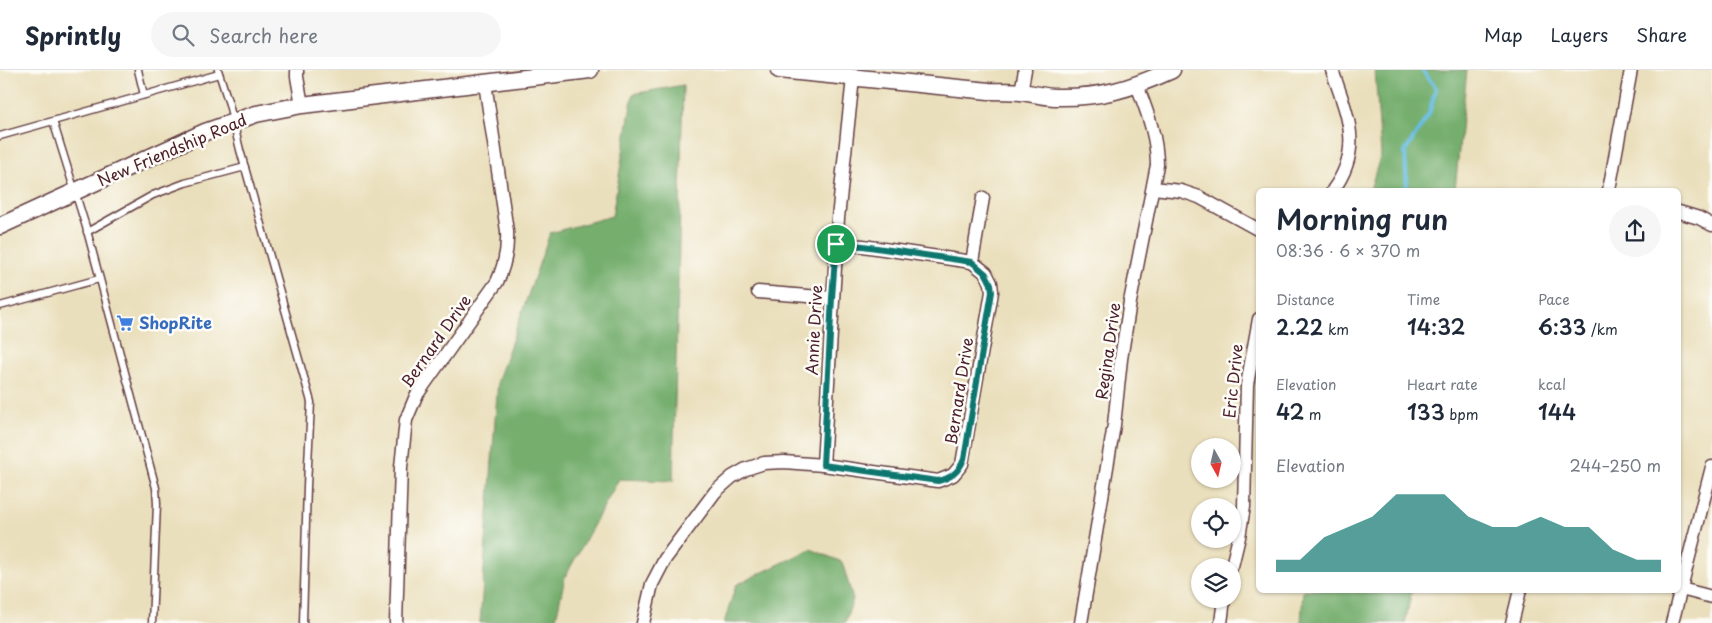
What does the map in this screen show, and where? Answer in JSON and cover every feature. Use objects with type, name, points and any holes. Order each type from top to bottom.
[{"type":"street","points":[[297,70],[296,77],[302,105]]},
{"type":"street","name":"New Friendship Road","points":[[0,226],[205,132],[256,114],[302,105],[568,71],[590,70]]},
{"type":"street","points":[[779,70],[989,91],[1022,92],[1052,97],[1078,97],[1111,93],[1137,85],[1172,70]]},
{"type":"street","points":[[1022,92],[1025,70]]},
{"type":"street","points":[[1332,70],[1349,120],[1351,134],[1349,158],[1343,175],[1334,188]]},
{"type":"street","points":[[1609,188],[1631,70]]},
{"type":"street","name":"Annie Drive","points":[[823,465],[838,218],[853,78]]},
{"type":"street","name":"Bernard Drive","points":[[396,623],[402,467],[406,420],[416,396],[497,282],[505,260],[508,241],[507,231],[485,83]]},
{"type":"street","name":"Regina Drive","points":[[1081,623],[1114,425],[1130,302],[1154,188],[1157,165],[1156,140],[1137,85]]},
{"type":"street","points":[[1154,188],[1199,196],[1256,228]]},
{"type":"street","points":[[836,244],[863,246],[972,262],[983,198]]},
{"type":"street","points":[[1681,213],[1699,218],[1712,225]]},
{"type":"street","name":"Bernard Drive","points":[[643,623],[655,576],[665,560],[715,492],[723,484],[746,469],[764,463],[784,462],[823,465],[938,481],[947,479],[957,472],[964,459],[992,292],[991,284],[986,274],[972,262]]},
{"type":"street","points":[[758,292],[832,298]]},
{"type":"street","name":"Eric Drive","points":[[1234,558],[1244,507],[1247,385],[1256,335]]},
{"type":"street","points":[[1712,468],[1681,589],[1712,597]]},
{"type":"street","points":[[1512,623],[1519,593]]},
{"type":"street","points":[[1672,623],[1680,593]]},
{"type":"street","points":[[1221,623],[1223,608]]},
{"type":"lane","points":[[138,70],[144,95]]},
{"type":"lane","points":[[0,136],[218,72],[311,402],[303,623]]},
{"type":"lane","points":[[53,121],[87,232],[156,488],[152,623]]},
{"type":"lane","points":[[87,232],[153,195],[185,183],[245,167]]},
{"type":"lane","points":[[0,306],[99,279]]},
{"type":"green space","points":[[1375,70],[1467,70],[1455,188],[1371,188],[1381,154]]},
{"type":"green space","points":[[683,85],[673,481],[619,479],[565,577],[555,623],[480,623],[498,380],[550,233],[612,216],[633,94]]},
{"type":"green space","points":[[811,549],[842,562],[853,599],[845,623],[724,623],[736,585]]},
{"type":"green space","points":[[1303,593],[1411,593],[1405,623],[1301,623]]},
{"type":"waterway","points":[[1407,188],[1405,152],[1429,114],[1436,88],[1422,70]]},
{"type":"place","name":"ShopRite","points":[[125,323]]},
{"type":"route","points":[[836,244],[863,246],[972,262],[986,274],[991,284],[992,292],[964,459],[957,472],[947,479],[938,481],[823,465],[836,244]]}]
